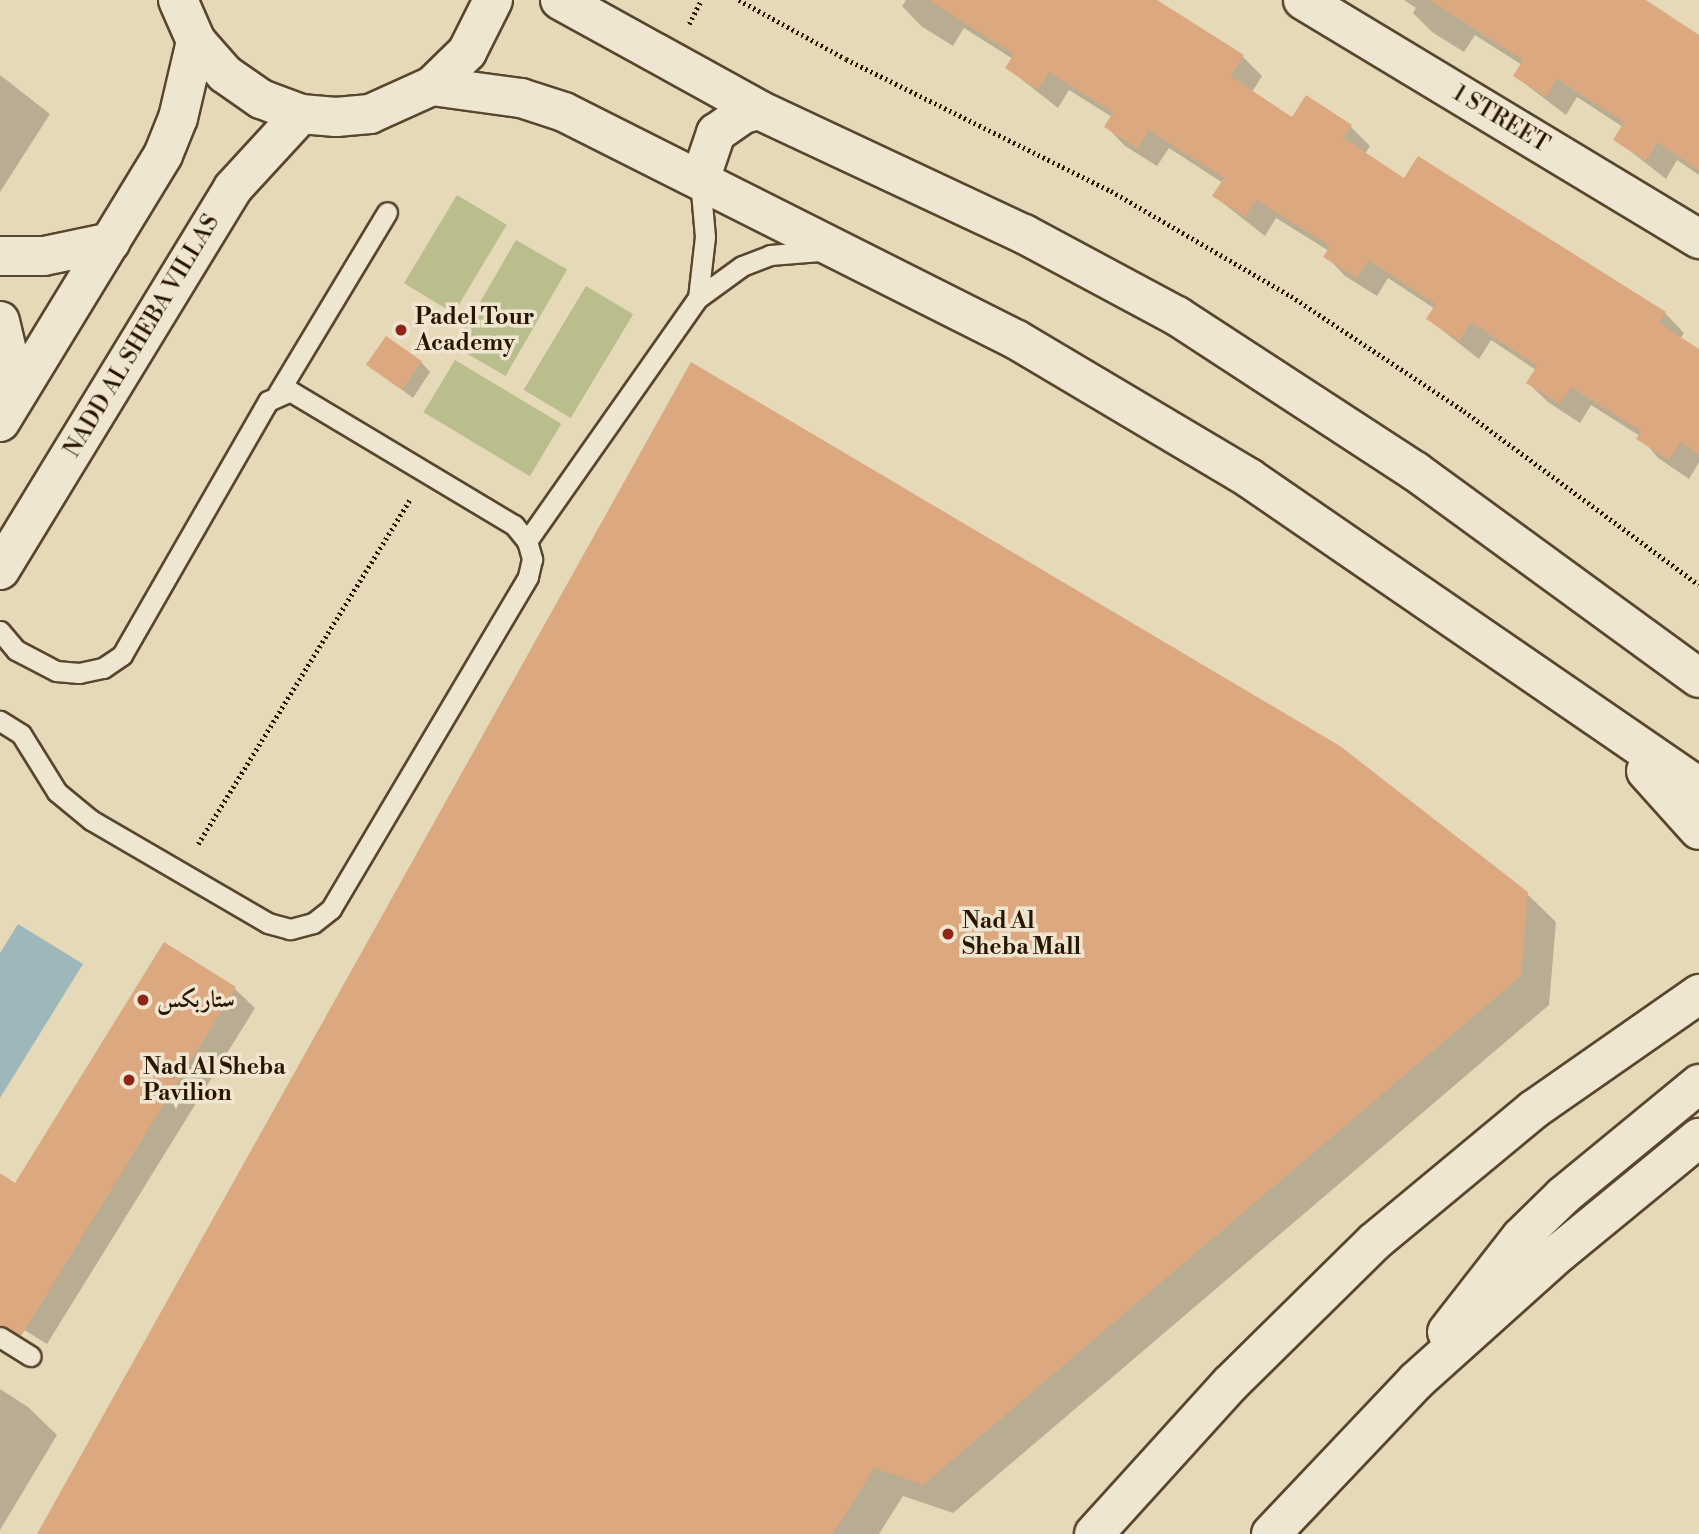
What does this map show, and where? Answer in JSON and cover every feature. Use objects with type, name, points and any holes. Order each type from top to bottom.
[{"type":"street","points":[[178,0],[196,41],[225,74],[261,99],[301,114],[370,114],[403,103],[432,86],[467,52],[493,0]]},
{"type":"street","points":[[559,0],[759,110],[1024,234],[1255,364],[1426,478],[1699,677]]},
{"type":"street","name":"1 STREET","points":[[1303,0],[1699,239]]},
{"type":"street","points":[[9,408],[163,155],[178,118],[196,41]]},
{"type":"street","points":[[717,88],[746,80],[775,88],[972,188],[1024,234]]},
{"type":"street","points":[[432,86],[521,98],[564,112],[1017,340],[1134,406],[1249,478],[1699,787]]},
{"type":"street","points":[[700,180],[716,133],[743,114],[759,110]]},
{"type":"street","name":"NADD AL SHEBA VILLAS","points":[[0,570],[233,188],[301,114]]},
{"type":"street","points":[[0,256],[44,256],[111,242]]},
{"type":"street","points":[[0,321],[9,408]]},
{"type":"street","points":[[1555,686],[1674,798],[1699,830]]},
{"type":"street","points":[[1094,1534],[1236,1377],[1374,1242],[1533,1110],[1698,991]]},
{"type":"street","points":[[1416,1381],[1482,1283],[1521,1237],[1583,1180],[1699,1084]]},
{"type":"street","points":[[1271,1534],[1416,1381],[1560,1252],[1699,1138]]},
{"type":"lane","points":[[698,298],[705,237],[700,180]]},
{"type":"lane","points":[[0,631],[16,650],[55,670],[91,671],[122,655],[268,401],[278,393],[387,212]]},
{"type":"lane","points":[[527,541],[698,298],[742,265],[770,255],[830,252],[859,260]]},
{"type":"lane","points":[[0,721],[21,734],[57,792],[72,807],[268,923],[290,929],[313,923],[331,909],[528,577],[532,559],[527,541],[514,525],[301,397],[290,391],[278,393]]},
{"type":"lane","points":[[0,1337],[31,1356]]},
{"type":"path","points":[[739,0],[845,59],[1111,191],[1290,296],[1464,411],[1699,585]]},
{"type":"path","points":[[181,873],[426,472]]},
{"type":"green space","points":[[457,195],[507,225],[454,313],[404,283]]},
{"type":"green space","points":[[516,240],[567,270],[506,376],[454,347]]},
{"type":"green space","points":[[586,286],[633,314],[571,418],[524,390]]},
{"type":"green space","points":[[455,360],[561,424],[530,476],[424,412]]},
{"type":"water","points":[[18,924],[83,964],[0,1098],[0,953]]},
{"type":"building","points":[[928,0],[1157,0],[1244,55],[1230,76],[1292,117],[1306,95],[1352,125],[1343,138],[1404,178],[1418,156],[1666,312],[1659,323],[1699,349],[1699,454],[1680,442],[1669,460],[1636,439],[1641,431],[1571,387],[1560,404],[1526,383],[1537,366],[1471,322],[1459,341],[1426,319],[1436,304],[1368,260],[1357,278],[1323,257],[1330,246],[1256,200],[1245,217],[1212,196],[1224,178],[1149,130],[1137,148],[1104,127],[1113,112],[1049,72],[1038,90],[1005,68],[1014,54]]},
{"type":"building","points":[[1429,0],[1646,0],[1699,35],[1699,170],[1657,142],[1646,161],[1613,140],[1624,122],[1557,79],[1546,97],[1513,76],[1523,60]]},
{"type":"building","name":"Padel Tour Academy","points":[[386,336],[422,361],[402,390],[366,365]]},
{"type":"building","name":"Nad Al Sheba Mall","points":[[691,362],[1340,746],[1528,892],[1521,976],[923,1485],[874,1468],[833,1534],[37,1534]]},
{"type":"building","name":"Nad Al Sheba Pavilion","points":[[164,942],[236,987],[21,1336],[0,1325],[0,1173],[15,1183]]},
{"type":"place","name":"Padel Tour Academy","points":[[401,330]]},
{"type":"place","name":"Nad Al Sheba Mall","points":[[948,934]]},
{"type":"place","name":"ستاربكس","points":[[143,1000]]},
{"type":"place","name":"Nad Al Sheba Pavilion","points":[[129,1080]]}]
